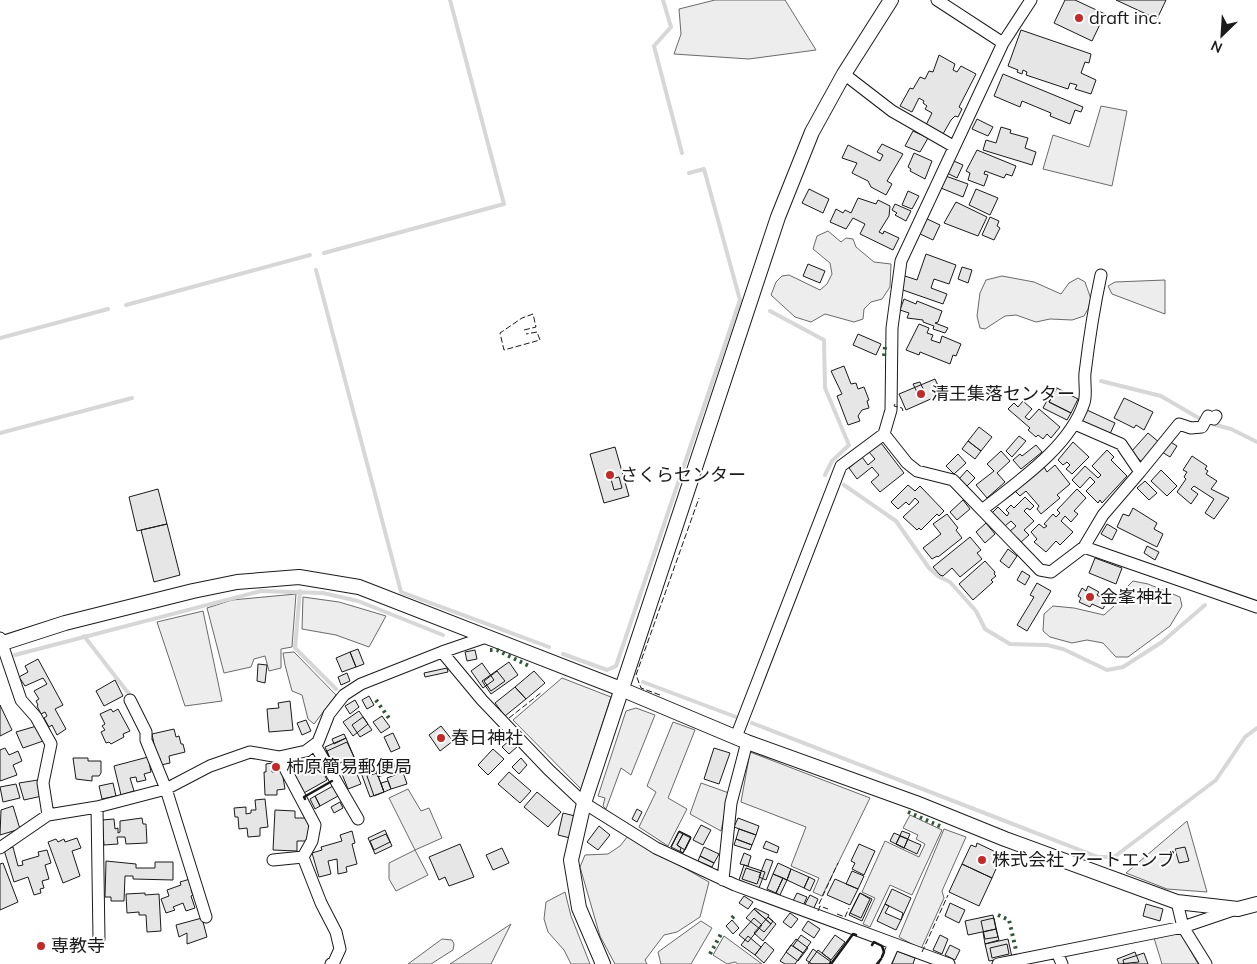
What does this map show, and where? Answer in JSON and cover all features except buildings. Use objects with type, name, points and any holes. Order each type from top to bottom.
[{"type":"street","points":[[603,964],[579,908],[571,860],[584,803],[620,689],[778,217],[812,132],[844,74],[891,0]]},
{"type":"street","points":[[937,0],[1003,43]]},
{"type":"street","points":[[723,880],[731,803],[742,739],[841,466],[884,434],[891,410],[892,328],[901,261],[953,146],[1003,43],[1031,0]]},
{"type":"street","points":[[844,74],[892,111],[953,146]]},
{"type":"street","points":[[982,510],[1040,463],[1075,424],[1085,402],[1084,377],[1101,275]]},
{"type":"street","points":[[884,434],[907,463],[918,471],[954,480],[1040,570],[1051,572],[1084,547],[1103,515],[1179,424],[1191,428],[1202,427],[1208,416],[1214,419],[1216,416]]},
{"type":"street","points":[[1075,424],[1121,444],[1140,472]]},
{"type":"street","points":[[1084,547],[1257,607]]},
{"type":"street","points":[[48,815],[43,783],[51,744],[36,717],[21,700],[0,642],[65,623],[193,591],[237,582],[299,577],[359,587],[742,739],[1177,902],[1238,909]]},
{"type":"street","points":[[0,848],[48,815],[97,807],[166,789],[210,766],[250,752],[279,756],[306,751],[315,744],[327,716],[344,696],[361,684],[486,637]]},
{"type":"street","points":[[442,652],[482,700],[549,770],[584,803],[656,848],[723,880],[949,964]]},
{"type":"street","points":[[130,700],[146,732],[146,740],[166,789],[206,917]]},
{"type":"street","points":[[315,744],[358,819]]},
{"type":"street","points":[[279,756],[315,825],[312,841],[303,857]]},
{"type":"street","points":[[97,807],[99,939]]},
{"type":"street","points":[[273,860],[303,857]]},
{"type":"street","points":[[303,857],[321,903],[336,932],[340,949],[334,962],[331,964]]},
{"type":"street","points":[[1177,902],[1182,927],[1206,964]]},
{"type":"street","points":[[998,964],[1182,927],[1257,904]]},
{"type":"street","points":[[885,964],[894,944]]},
{"type":"street","points":[[1057,952],[1062,964]]},
{"type":"shaded area","points":[[715,0],[785,0],[816,50],[749,59],[674,54],[681,34],[679,9]]},
{"type":"shaded area","points":[[1101,106],[1127,111],[1112,186],[1043,169],[1053,135],[1089,147]]},
{"type":"shaded area","points":[[828,231],[841,242],[846,238],[853,239],[856,247],[874,262],[891,264],[890,287],[882,299],[871,302],[864,309],[863,319],[854,322],[825,314],[811,322],[795,317],[771,295],[776,282],[782,276],[789,275],[820,290],[827,284],[832,274],[830,263],[813,249],[817,236]]},
{"type":"shaded area","points":[[1002,276],[1034,282],[1061,294],[1069,283],[1078,278],[1085,282],[1091,299],[1088,309],[1084,316],[1072,320],[1050,319],[1036,322],[1016,315],[1005,316],[985,329],[980,328],[977,316],[980,293],[986,280]]},
{"type":"shaded area","points":[[1165,280],[1165,314],[1112,294],[1108,286],[1115,282]]},
{"type":"shaded area","points":[[1133,581],[1148,584],[1180,597],[1182,606],[1170,626],[1128,657],[1116,657],[1103,643],[1087,640],[1072,643],[1050,637],[1043,631],[1044,614],[1053,606],[1074,608],[1104,615],[1114,606],[1121,593]]},
{"type":"shaded area","points":[[296,594],[292,647],[281,649],[281,668],[269,671],[265,656],[254,659],[251,667],[224,673],[207,608],[232,600]]},
{"type":"shaded area","points":[[303,597],[339,602],[386,616],[369,647],[336,635],[302,629]]},
{"type":"shaded area","points":[[203,611],[222,701],[185,706],[157,622]]},
{"type":"shaded area","points":[[294,652],[336,695],[314,724],[308,719],[302,695],[292,691],[283,653]]},
{"type":"shaded area","points":[[562,678],[611,697],[581,789],[513,720]]},
{"type":"shaded area","points":[[636,708],[655,715],[631,775],[621,768],[606,809],[603,806],[605,798],[598,796],[626,711]]},
{"type":"shaded area","points":[[673,722],[695,730],[668,798],[687,809],[668,846],[639,827],[656,792],[647,786]]},
{"type":"shaded area","points":[[750,752],[870,798],[822,896],[813,892],[819,878],[791,866],[806,827],[741,802]]},
{"type":"shaded area","points":[[701,783],[729,793],[721,831],[690,814]]},
{"type":"shaded area","points":[[408,789],[421,811],[429,808],[442,838],[415,850],[389,798]]},
{"type":"shaded area","points":[[910,815],[942,830],[912,895],[890,885],[870,927],[863,924],[875,898],[862,892],[885,841],[919,857],[925,844],[916,839],[918,835],[903,828]]},
{"type":"shaded area","points":[[1187,821],[1207,892],[1167,889],[1126,873]]},
{"type":"shaded area","points":[[944,829],[966,837],[942,891],[944,898],[921,949],[899,937]]},
{"type":"shaded area","points":[[628,836],[709,882],[700,917],[677,932],[664,935],[645,960],[647,964],[615,964],[600,936],[580,867],[585,855],[608,854],[620,846]]},
{"type":"shaded area","points":[[415,850],[428,875],[396,891],[389,879],[389,863]]},
{"type":"shaded area","points":[[565,892],[571,916],[590,964],[571,964],[564,950],[548,932],[544,919],[546,902]]},
{"type":"shaded area","points":[[701,921],[712,928],[691,964],[661,964],[658,952]]},
{"type":"shaded area","points":[[511,924],[491,964],[450,964]]},
{"type":"shaded area","points":[[1176,933],[1182,935],[1198,964],[1162,964],[1154,938]]},
{"type":"shaded area","points":[[724,936],[762,964],[738,964],[735,962],[727,964],[713,955]]},
{"type":"shaded area","points":[[442,939],[452,940],[454,944],[453,950],[431,964],[408,964]]},
{"type":"waterway","points":[[324,253],[504,204],[450,0]]},
{"type":"waterway","points":[[663,0],[671,27],[654,46],[682,153]]},
{"type":"waterway","points":[[563,654],[607,670],[616,666],[740,300],[704,169],[689,173]]},
{"type":"waterway","points":[[126,305],[310,255]]},
{"type":"waterway","points":[[316,270],[401,592],[549,647]]},
{"type":"waterway","points":[[0,338],[108,309]]},
{"type":"waterway","points":[[770,311],[824,340],[825,388],[849,445],[832,461],[825,475]]},
{"type":"waterway","points":[[1101,381],[1161,396],[1202,420]]},
{"type":"waterway","points":[[0,433],[132,398]]},
{"type":"waterway","points":[[1212,424],[1231,429],[1257,442]]},
{"type":"waterway","points":[[844,485],[896,521],[929,568],[938,576],[950,582],[976,611],[985,629],[1010,644],[1047,645],[1063,649],[1107,670],[1123,667],[1162,642],[1205,605]]},
{"type":"waterway","points":[[15,655],[261,591],[323,593],[358,601],[443,635]]},
{"type":"waterway","points":[[300,591],[295,648],[336,689]]},
{"type":"waterway","points":[[84,636],[132,698]]},
{"type":"waterway","points":[[643,682],[736,717]]},
{"type":"waterway","points":[[752,723],[1098,857],[1114,857],[1216,780],[1245,737],[1257,728]]},
{"type":"hedge","points":[[884,356],[885,347]]},
{"type":"hedge","points":[[490,650],[497,650],[531,667]]},
{"type":"hedge","points":[[376,700],[391,721]]},
{"type":"hedge","points":[[908,812],[942,827]]},
{"type":"hedge","points":[[998,915],[1009,920],[1016,950]]},
{"type":"hedge","points":[[710,954],[721,934]]},
{"type":"fence","points":[[524,330],[536,327],[533,314],[522,318],[500,333],[504,350],[540,340],[537,332],[526,334]]},
{"type":"fence","points":[[895,404],[894,406],[902,408],[903,411]]},
{"type":"fence","points":[[660,695],[641,688],[636,675],[699,498]]},
{"type":"fence","points":[[509,718],[542,692]]},
{"type":"fence","points":[[819,904],[838,863]]},
{"type":"fence","points":[[922,952],[948,895]]},
{"type":"fence","points":[[818,911],[820,906],[828,909]]},
{"type":"fence","points":[[837,914],[845,917],[849,908]]},
{"type":"wall","points":[[356,759],[360,773]]},
{"type":"wall","points":[[305,799],[304,797],[332,781]]},
{"type":"wall","points":[[831,964],[853,934],[856,935]]},
{"type":"wall","points":[[872,945],[874,942],[882,946],[884,952],[882,957]]},
{"type":"wall","points":[[877,964],[881,959]]},
{"type":"place","name":"draft inc.","points":[[1079,18]]},
{"type":"place","name":"清王集落センター","points":[[921,394]]},
{"type":"place","name":"さくらセンター","points":[[610,475]]},
{"type":"place","name":"金峯神社","points":[[1090,597]]},
{"type":"place","name":"春日神社","points":[[441,738]]},
{"type":"place","name":"柿原簡易郵便局","points":[[276,767]]},
{"type":"place","name":"株式会社 アートエンブ","points":[[982,860]]},
{"type":"place","name":"専教寺","points":[[41,946]]}]
